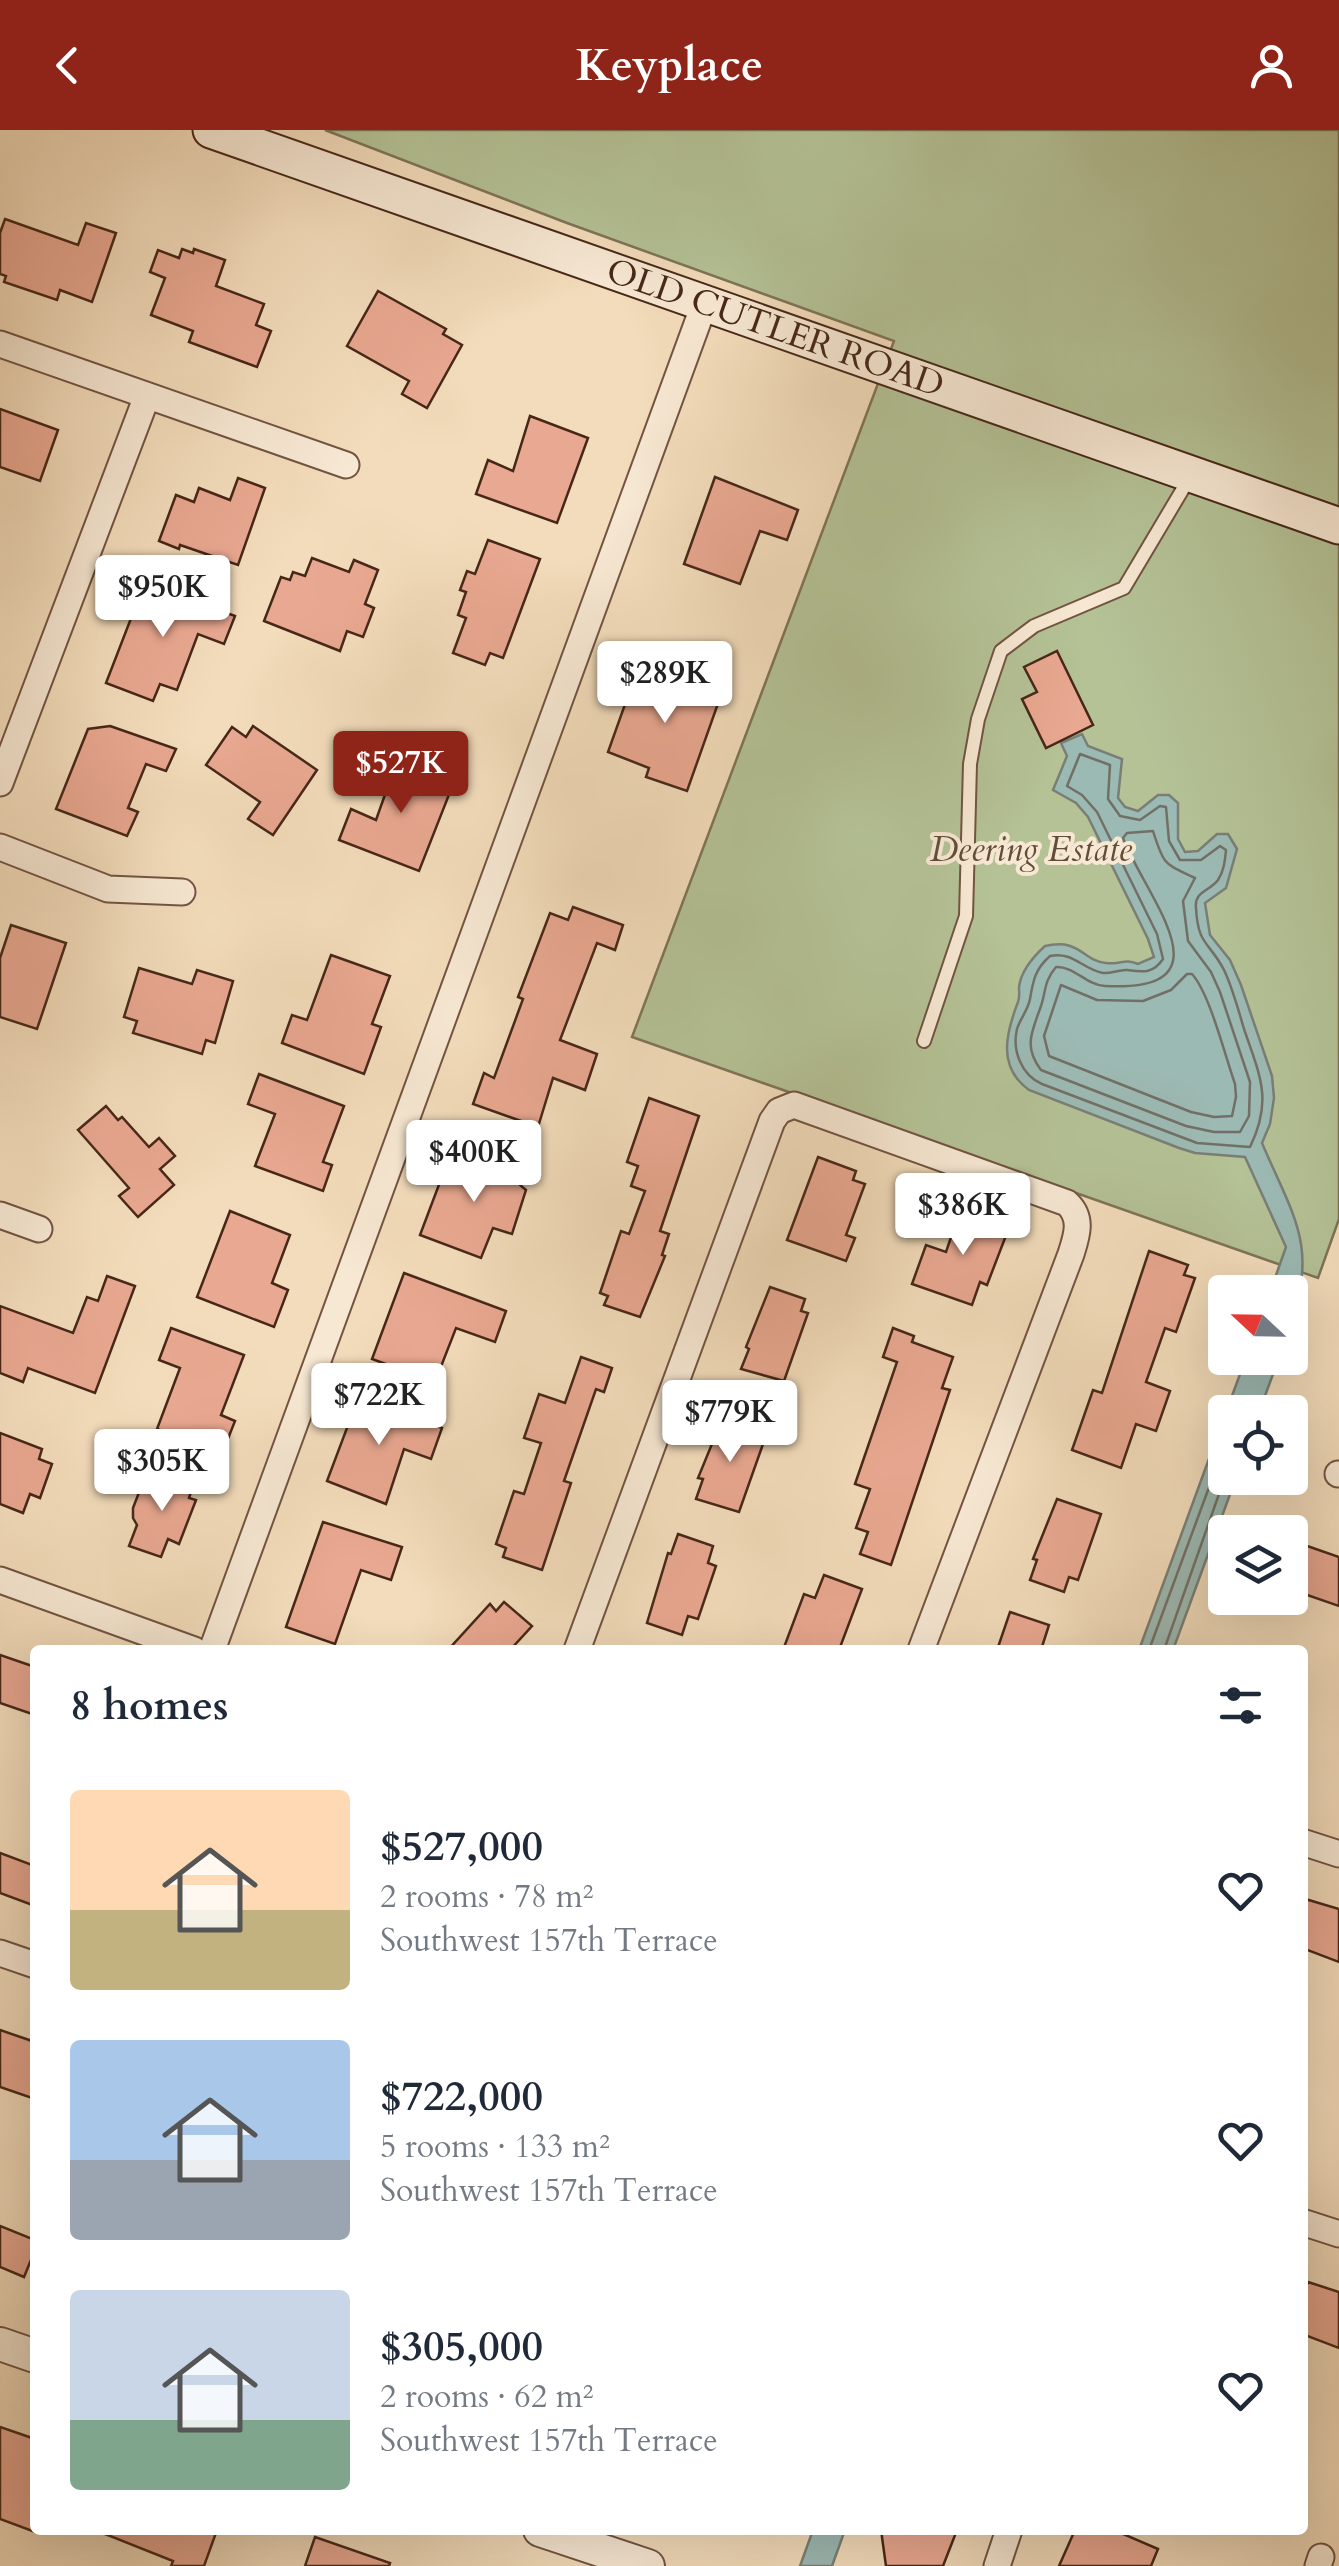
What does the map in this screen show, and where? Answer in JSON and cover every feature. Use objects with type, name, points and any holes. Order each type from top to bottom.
[{"type":"main road","name":"OLD CUTLER ROAD","points":[[211,130],[1339,526]]},
{"type":"street","points":[[214,1645],[704,305]]},
{"type":"street","points":[[0,344],[346,465]]},
{"type":"street","points":[[0,783],[147,396]]},
{"type":"street","points":[[0,847],[108,889],[182,892]]},
{"type":"street","points":[[579,1645],[768,1132],[779,1111],[788,1106],[800,1106],[1067,1203],[1075,1212],[1078,1224],[1072,1254],[923,1645]]},
{"type":"street","points":[[0,1216],[39,1229]]},
{"type":"street","points":[[0,1580],[180,1645]]},
{"type":"street","points":[[1308,1844],[1339,1854]]},
{"type":"street","points":[[0,1953],[30,1963]]},
{"type":"street","points":[[1308,2224],[1339,2234]]},
{"type":"street","points":[[0,2344],[30,2354]]},
{"type":"street","points":[[556,2535],[648,2566]]},
{"type":"street","points":[[997,2566],[1007,2535]]},
{"type":"lane","points":[[924,1042],[966,916],[970,764],[978,719],[1002,652],[1034,626],[1124,588],[1192,474]]},
{"type":"green space","name":"Deering Estate","points":[[325,130],[1339,130],[1339,1219],[1318,1278],[632,1037],[894,341],[567,223]]},
{"type":"water","points":[[1082,734],[1088,746],[1122,759],[1118,798],[1125,807],[1138,811],[1158,795],[1169,795],[1178,803],[1178,839],[1185,852],[1198,851],[1217,834],[1228,834],[1237,849],[1226,888],[1205,903],[1210,935],[1230,960],[1241,985],[1272,1076],[1274,1098],[1262,1143],[1299,1232],[1302,1275],[1276,1275],[1286,1247],[1245,1157],[1179,1148],[1029,1090],[1012,1071],[1008,1037],[1019,1000],[1020,981],[1045,946],[1074,947],[1106,963],[1138,964],[1154,957],[1088,817],[1076,803],[1053,790],[1067,756],[1061,743]]},
{"type":"water","points":[[1240,1375],[1273,1375],[1265,1395],[1232,1395]]},
{"type":"water","points":[[1208,1461],[1208,1495],[1230,1495],[1222,1515],[1208,1515],[1208,1554],[1175,1645],[1141,1645]]},
{"type":"water","points":[[811,2535],[843,2535],[832,2566],[800,2566]]},
{"type":"building","points":[[5,219],[78,245],[86,223],[116,233],[92,302],[60,290],[57,300],[4,282],[6,276],[0,274],[0,233]]},
{"type":"building","points":[[182,249],[225,260],[216,286],[264,304],[256,325],[271,331],[257,367],[189,342],[193,331],[151,315],[165,278],[150,272],[158,250],[179,258]]},
{"type":"building","points":[[378,291],[446,329],[443,334],[462,345],[427,408],[402,394],[409,381],[347,346]]},
{"type":"building","points":[[0,409],[58,430],[40,481],[0,467]]},
{"type":"building","points":[[530,416],[588,438],[557,523],[476,494],[488,460],[513,471]]},
{"type":"building","points":[[715,477],[798,510],[787,540],[760,531],[740,584],[684,564]]},
{"type":"building","points":[[238,478],[265,488],[238,565],[159,541],[176,495],[194,502],[199,488],[230,500]]},
{"type":"building","points":[[488,540],[540,559],[503,658],[490,653],[485,665],[453,653],[466,618],[458,615],[466,592],[460,590],[467,571],[475,574]]},
{"type":"building","points":[[312,558],[349,572],[354,560],[378,570],[365,604],[374,608],[363,637],[347,631],[340,651],[264,621],[281,577],[290,580],[293,572],[305,576]]},
{"type":"building","points":[[145,582],[235,616],[224,644],[198,634],[177,690],[160,684],[153,701],[106,683]]},
{"type":"building","points":[[1057,651],[1093,725],[1046,748],[1022,699],[1037,692],[1024,667]]},
{"type":"building","points":[[639,665],[721,695],[687,791],[646,777],[649,768],[608,752]]},
{"type":"building","points":[[110,726],[176,749],[166,771],[146,764],[128,808],[138,812],[127,836],[56,809],[88,729]]},
{"type":"building","points":[[253,726],[317,770],[273,835],[248,819],[260,802],[206,765],[232,727],[246,737]]},
{"type":"building","points":[[387,748],[409,758],[407,768],[452,787],[419,871],[339,840],[351,809],[376,820],[393,772],[381,766]]},
{"type":"building","points":[[573,907],[623,925],[615,950],[597,943],[560,1040],[597,1054],[585,1090],[553,1078],[538,1127],[473,1104],[484,1073],[494,1078],[523,999],[518,997],[550,913],[568,920]]},
{"type":"building","points":[[11,925],[66,943],[37,1029],[0,1017],[0,958]]},
{"type":"building","points":[[331,955],[390,976],[372,1024],[381,1027],[364,1074],[282,1043],[292,1015],[307,1020]]},
{"type":"building","points":[[139,968],[192,984],[197,970],[233,981],[215,1043],[206,1040],[202,1054],[133,1033],[137,1021],[124,1017]]},
{"type":"building","points":[[259,1074],[344,1106],[323,1162],[332,1165],[323,1191],[255,1166],[275,1114],[248,1104]]},
{"type":"building","points":[[649,1098],[699,1116],[660,1231],[669,1234],[662,1255],[665,1256],[640,1317],[604,1305],[608,1296],[600,1293],[621,1231],[629,1234],[645,1191],[631,1186],[638,1166],[627,1162]]},
{"type":"building","points":[[106,1106],[118,1120],[122,1117],[149,1147],[159,1138],[175,1156],[160,1169],[174,1185],[138,1217],[119,1196],[129,1188],[78,1130]]},
{"type":"building","points":[[818,1157],[856,1171],[853,1180],[865,1184],[846,1235],[855,1238],[846,1261],[787,1240]]},
{"type":"building","points":[[449,1158],[485,1170],[489,1160],[525,1173],[520,1185],[526,1190],[512,1234],[493,1228],[481,1258],[420,1235]]},
{"type":"building","points":[[961,1208],[1010,1225],[987,1285],[980,1282],[972,1305],[912,1284],[926,1245],[946,1252]]},
{"type":"building","points":[[230,1211],[290,1235],[272,1283],[288,1290],[274,1327],[197,1297]]},
{"type":"building","points":[[1149,1251],[1188,1265],[1184,1275],[1195,1278],[1176,1332],[1165,1328],[1146,1382],[1170,1391],[1156,1431],[1136,1424],[1121,1468],[1072,1450],[1093,1390],[1102,1393]]},
{"type":"building","points":[[404,1273],[506,1311],[495,1342],[456,1328],[435,1382],[372,1359]]},
{"type":"building","points":[[107,1276],[135,1286],[95,1393],[28,1368],[23,1382],[0,1373],[0,1306],[73,1333],[87,1297],[98,1301]]},
{"type":"building","points":[[770,1287],[805,1299],[801,1311],[808,1313],[784,1381],[741,1369]]},
{"type":"building","points":[[171,1328],[244,1355],[221,1415],[235,1421],[222,1454],[157,1429],[180,1368],[159,1360]]},
{"type":"building","points":[[893,1328],[914,1336],[912,1342],[953,1357],[942,1388],[950,1390],[891,1565],[860,1554],[868,1532],[856,1528],[870,1489],[855,1484],[897,1362],[883,1357]]},
{"type":"building","points":[[581,1357],[612,1368],[604,1392],[596,1389],[564,1481],[571,1483],[542,1570],[503,1557],[506,1548],[496,1544],[514,1491],[524,1494],[541,1443],[524,1438],[539,1394],[565,1403]]},
{"type":"building","points":[[359,1396],[442,1428],[431,1459],[404,1449],[386,1504],[327,1481]]},
{"type":"building","points":[[723,1417],[758,1429],[754,1441],[763,1444],[739,1512],[696,1499],[703,1479],[698,1478]]},
{"type":"building","points":[[0,1433],[42,1449],[39,1459],[52,1464],[40,1498],[30,1494],[23,1513],[0,1504]]},
{"type":"building","points":[[168,1473],[194,1483],[189,1498],[196,1500],[179,1544],[168,1539],[161,1557],[129,1546],[137,1525],[133,1508],[143,1482],[161,1490]]},
{"type":"building","points":[[1057,1499],[1101,1514],[1078,1580],[1069,1577],[1064,1592],[1030,1580],[1037,1560],[1033,1559]]},
{"type":"building","points":[[323,1522],[402,1547],[391,1580],[361,1570],[335,1644],[286,1627]]},
{"type":"building","points":[[678,1534],[713,1546],[708,1563],[716,1566],[698,1619],[688,1616],[682,1635],[647,1623],[668,1553],[671,1554]]},
{"type":"building","points":[[1308,1546],[1339,1557],[1339,1606],[1308,1595]]},
{"type":"building","points":[[824,1575],[862,1589],[841,1645],[785,1645],[804,1594],[815,1598]]},
{"type":"building","points":[[504,1602],[532,1626],[515,1645],[453,1645],[490,1604],[496,1611]]},
{"type":"building","points":[[1010,1612],[1049,1625],[1043,1645],[999,1645]]},
{"type":"building","points":[[0,1655],[30,1665],[30,1713],[0,1703]]},
{"type":"building","points":[[0,1853],[30,1864],[30,1904],[0,1893]]},
{"type":"building","points":[[1308,1900],[1339,1909],[1339,1962],[1308,1950]]},
{"type":"building","points":[[0,2030],[30,2040],[30,2097],[0,2087]]},
{"type":"building","points":[[0,2226],[30,2238],[30,2262],[24,2277],[0,2267]]},
{"type":"building","points":[[1308,2282],[1339,2292],[1339,2348],[1308,2336]]},
{"type":"building","points":[[0,2427],[30,2437],[30,2530],[0,2519]]},
{"type":"building","points":[[108,2535],[215,2535],[204,2566],[171,2566],[173,2561]]},
{"type":"building","points":[[882,2535],[955,2535],[943,2566],[886,2566]]},
{"type":"building","points":[[1073,2535],[1126,2535],[1158,2549],[1151,2566],[1059,2566]]},
{"type":"building","points":[[315,2537],[390,2563],[389,2566],[305,2566]]}]
